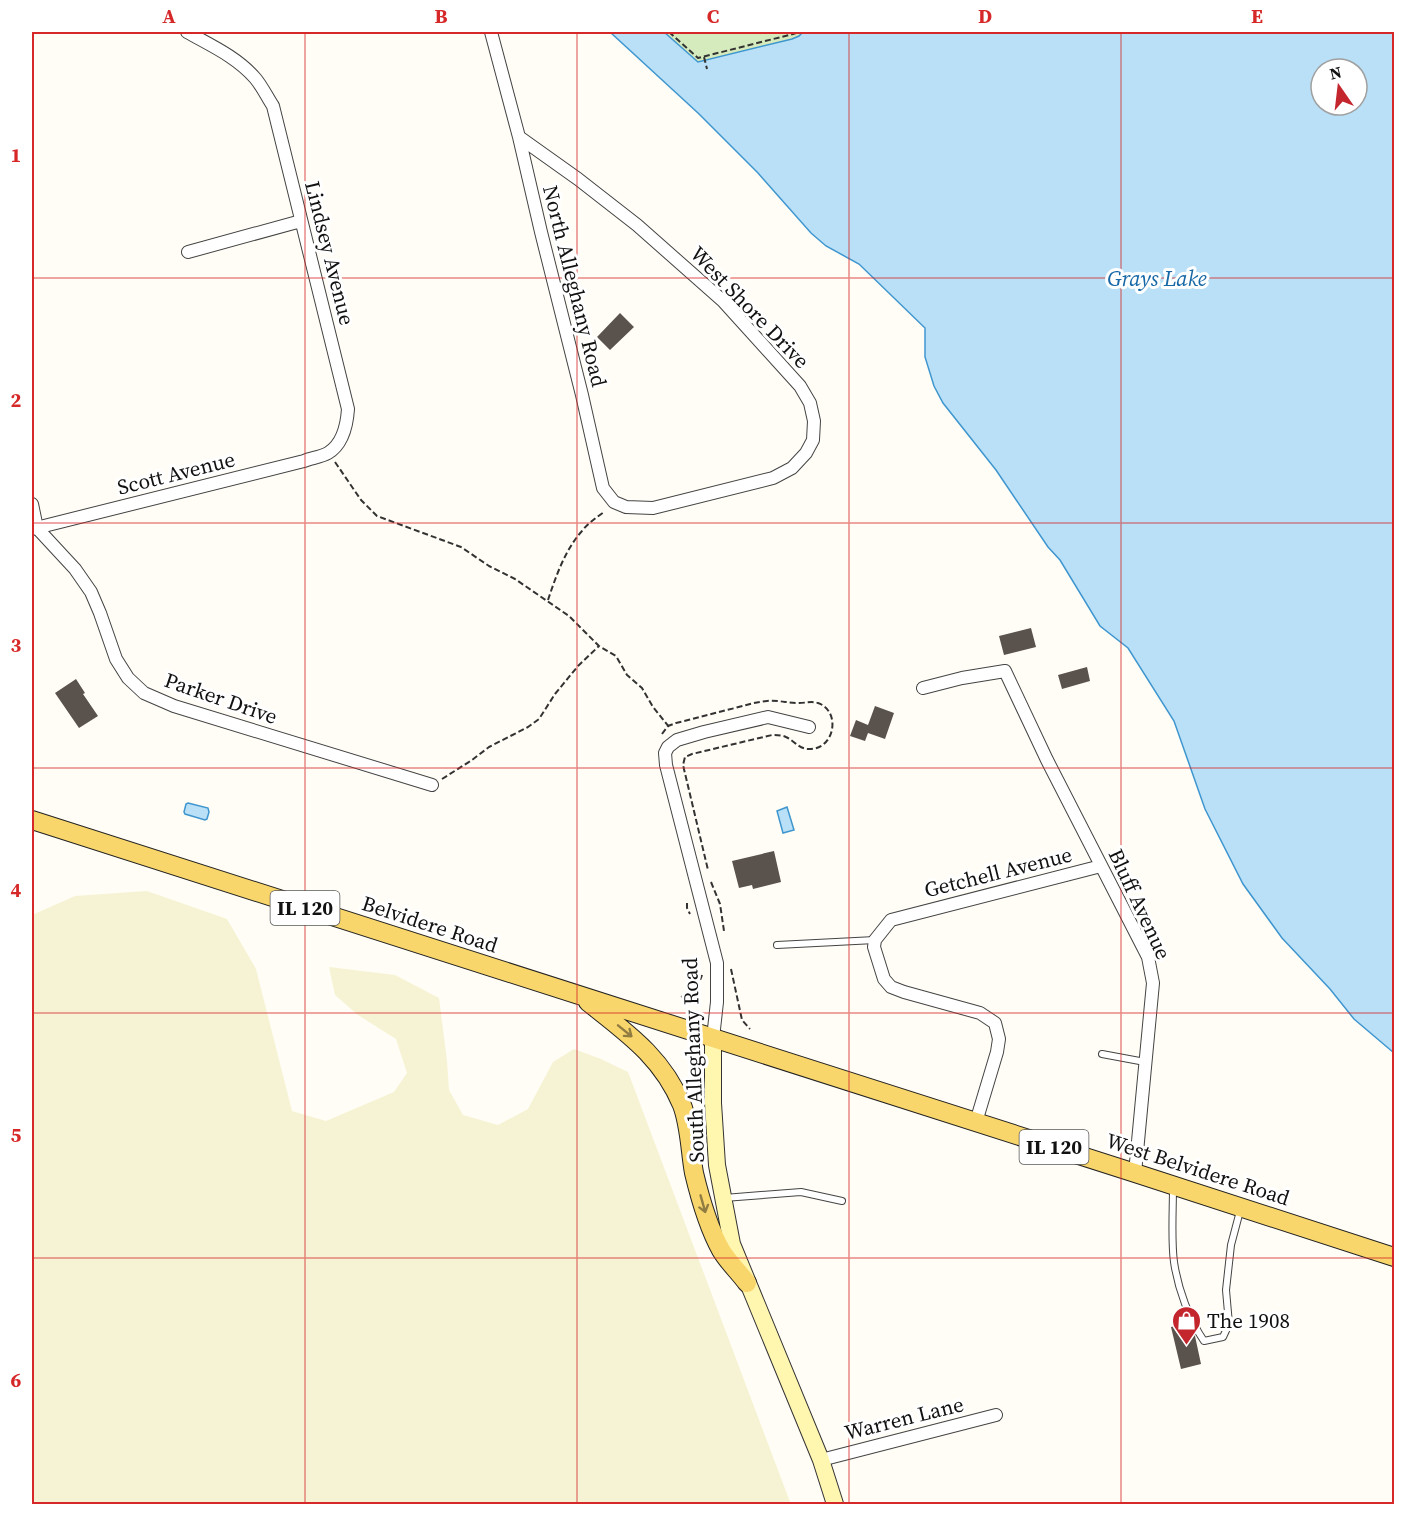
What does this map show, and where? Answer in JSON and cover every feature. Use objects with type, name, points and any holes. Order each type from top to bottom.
[{"type":"main road","name":"Belvidere Road","points":[[32,820],[713,1038]]},
{"type":"main road","points":[[579,995],[643,1046],[669,1081],[683,1107],[694,1173],[708,1222],[722,1251],[747,1282]]},
{"type":"main road","name":"West Belvidere Road","points":[[713,1038],[1395,1257]]},
{"type":"street","name":"Lindsey Avenue","points":[[187,32],[244,67],[256,79],[273,106],[348,409],[347,422],[340,441],[328,453]]},
{"type":"street","name":"North Alleghany Road","points":[[492,32],[603,488],[614,502]]},
{"type":"street","name":"West Shore Drive","points":[[519,137],[638,225],[723,301],[800,386],[810,403],[814,422],[813,440],[806,453],[792,468],[773,478],[659,506],[626,507],[614,502]]},
{"type":"street","points":[[188,252],[301,221]]},
{"type":"street","name":"Scott Avenue","points":[[34,529],[328,453]]},
{"type":"street","points":[[32,504],[34,529]]},
{"type":"street","name":"Parker Drive","points":[[34,529],[75,569],[91,592],[116,659],[128,678],[144,693],[174,706],[432,785]]},
{"type":"street","name":"Bluff Avenue","points":[[923,688],[962,678],[1005,671],[1047,760],[1148,957],[1153,983],[1135,1173]]},
{"type":"street","points":[[677,740],[768,717],[810,727]]},
{"type":"street","name":"South Alleghany Road","points":[[677,740],[668,747],[665,753],[666,765],[717,963],[717,1002],[713,1038],[713,1103],[717,1165],[732,1244],[821,1460],[836,1504]]},
{"type":"street","name":"Getchell Avenue","points":[[874,940],[891,920],[1101,866]]},
{"type":"street","points":[[874,940],[884,979],[891,987],[980,1014],[995,1023],[999,1040],[997,1052],[976,1122]]},
{"type":"street","name":"Warren Lane","points":[[821,1460],[996,1414]]},
{"type":"lane","points":[[777,945],[874,940]]},
{"type":"lane","points":[[1102,1054],[1145,1062]]},
{"type":"lane","points":[[1173,1185],[1174,1263],[1181,1292],[1195,1328],[1204,1341],[1223,1337],[1229,1324],[1226,1290],[1231,1245],[1241,1207]]},
{"type":"lane","points":[[724,1198],[801,1192],[842,1201]]},
{"type":"path","points":[[669,32],[698,58],[799,32]]},
{"type":"path","points":[[704,57],[707,69]]},
{"type":"path","points":[[328,453],[353,490],[377,516],[462,548],[548,600],[577,623],[599,646],[616,656],[627,675],[642,688],[677,740]]},
{"type":"path","points":[[548,600],[556,576],[580,532],[614,502]]},
{"type":"path","points":[[432,785],[489,747],[540,719],[555,694],[578,666],[599,646]]},
{"type":"path","points":[[661,735],[668,726],[769,700],[817,703],[827,709],[833,722],[833,730],[826,742],[812,749],[797,746],[786,737],[772,735],[685,757],[683,765],[708,870]]},
{"type":"path","points":[[711,881],[720,904],[724,933]]},
{"type":"path","points":[[687,897],[687,908],[692,918]]},
{"type":"path","points":[[730,963],[742,1020],[750,1029]]},
{"type":"path","points":[[681,997],[693,991],[704,971]]},
{"type":"shaded area","points":[[147,891],[227,919],[256,969],[292,1111],[326,1121],[394,1092],[407,1073],[396,1039],[358,1015],[335,995],[329,967],[395,975],[439,998],[449,1090],[463,1115],[498,1125],[528,1109],[553,1062],[574,1049],[628,1072],[790,1502],[781,1504],[32,1504],[32,915],[75,896]]},
{"type":"green space","points":[[664,32],[803,32],[792,39],[698,62]]},
{"type":"water","name":"Grays Lake","points":[[610,32],[664,32],[698,62],[792,39],[803,32],[1394,32],[1394,1053],[1354,1019],[1330,989],[1282,938],[1243,884],[1205,809],[1174,721],[1128,648],[1100,626],[1060,560],[1048,547],[996,470],[943,403],[934,386],[925,357],[925,328],[859,264],[826,246],[811,233],[758,173],[698,113]]},
{"type":"water","points":[[188,803],[208,808],[207,819],[185,814]]},
{"type":"water","points":[[787,807],[794,830],[783,833],[777,811]]},
{"type":"building","points":[[620,313],[634,327],[610,350],[597,337]]},
{"type":"building","points":[[1031,628],[1036,647],[1004,655],[999,636]]},
{"type":"building","points":[[1087,667],[1090,681],[1062,689],[1058,675]]},
{"type":"building","points":[[76,679],[98,716],[79,728],[55,693]]},
{"type":"building","points":[[875,706],[894,713],[885,739],[868,733],[865,741],[850,736],[856,720],[868,725]]},
{"type":"building","points":[[774,851],[781,882],[753,889],[752,885],[739,888],[732,861]]},
{"type":"building","name":"The 1908","points":[[1188,1323],[1195,1336],[1201,1364],[1181,1369],[1171,1327]]},
{"type":"place","name":"The 1908","points":[[1186,1346]]}]
